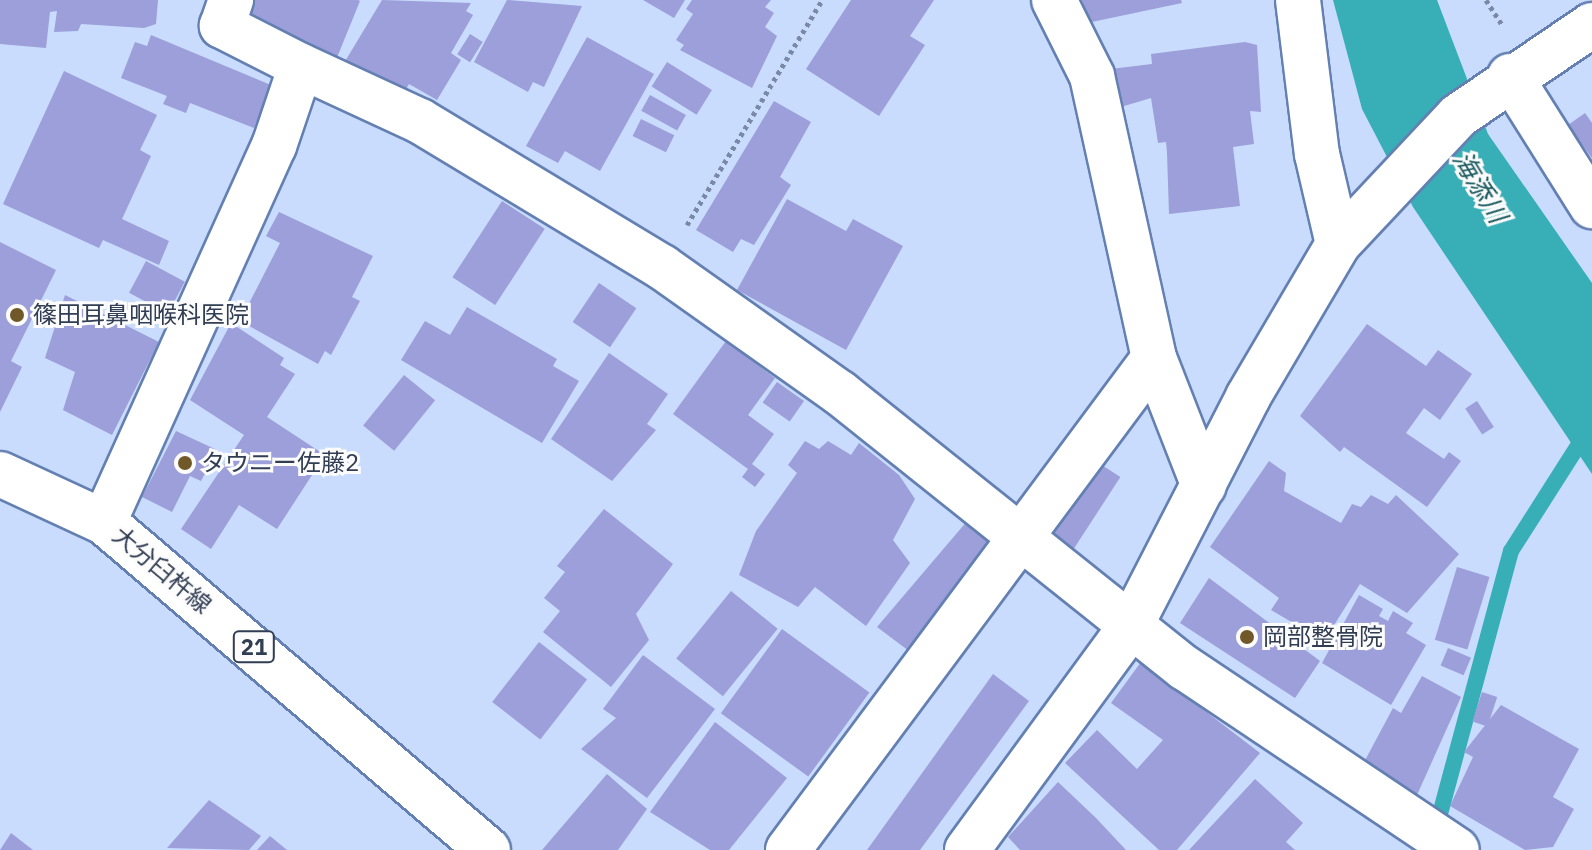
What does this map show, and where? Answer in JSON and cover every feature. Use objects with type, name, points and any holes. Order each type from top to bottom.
[{"type":"street","points":[[231,0],[222,26],[420,121],[662,267],[840,393],[1130,627],[1457,850]]},
{"type":"street","points":[[1054,0],[1092,76],[1154,358],[1204,486]]},
{"type":"street","points":[[1298,0],[1317,154],[1338,244]]},
{"type":"street","points":[[967,850],[1130,627],[1338,244],[1387,186],[1503,81],[1592,25]]},
{"type":"street","points":[[104,522],[274,146],[301,66]]},
{"type":"street","points":[[1503,81],[1592,206]]},
{"type":"street","points":[[788,850],[1154,358]]},
{"type":"street","name":"大分臼杵線","points":[[0,474],[104,522],[488,850]]},
{"type":"path","points":[[662,267],[822,0]]},
{"type":"water","name":"海添川","points":[[1333,0],[1437,0],[1488,134],[1592,283],[1592,474],[1413,207],[1362,109]]},
{"type":"building","points":[[0,0],[158,0],[156,24],[144,28],[81,24],[78,31],[54,32],[57,11],[50,12],[46,48],[0,44]]},
{"type":"building","points":[[247,0],[360,1],[336,60],[269,33],[272,26],[242,14]]},
{"type":"building","points":[[382,0],[471,3],[466,11],[473,15],[451,53],[461,60],[437,100],[409,84],[403,95],[341,68]]},
{"type":"building","points":[[507,0],[582,6],[544,87],[533,82],[528,92],[474,62]]},
{"type":"building","points":[[643,0],[685,0],[674,18]]},
{"type":"building","points":[[692,0],[771,0],[765,7],[774,13],[765,27],[777,36],[752,88],[680,50],[684,45],[676,40],[693,14],[686,9]]},
{"type":"building","points":[[851,0],[934,0],[910,36],[925,45],[879,116],[806,69]]},
{"type":"building","points":[[1082,0],[1181,0],[1182,3],[1087,23]]},
{"type":"building","points":[[470,34],[483,42],[470,62],[457,54]]},
{"type":"building","points":[[151,35],[271,85],[254,128],[190,103],[186,113],[163,104],[167,96],[121,78],[135,42],[147,46]]},
{"type":"building","points":[[587,37],[654,74],[600,171],[565,151],[558,163],[526,146]]},
{"type":"building","points":[[1245,42],[1257,45],[1261,112],[1250,111],[1254,144],[1233,147],[1240,206],[1169,214],[1166,142],[1158,143],[1151,98],[1114,109],[1102,70],[1152,64],[1151,54]]},
{"type":"building","points":[[667,62],[712,90],[697,115],[652,87]]},
{"type":"building","points":[[64,71],[157,115],[140,150],[151,156],[122,219],[169,241],[159,265],[103,240],[99,248],[3,204]]},
{"type":"building","points":[[650,95],[686,115],[677,131],[641,111]]},
{"type":"building","points":[[774,101],[811,122],[780,177],[791,185],[754,245],[741,239],[733,252],[696,230]]},
{"type":"building","points":[[1585,113],[1592,123],[1592,158],[1568,125]]},
{"type":"building","points":[[641,119],[674,135],[666,152],[633,136]]},
{"type":"building","points":[[787,199],[846,231],[853,219],[903,246],[846,350],[737,290]]},
{"type":"building","points":[[502,201],[545,229],[495,305],[452,277]]},
{"type":"building","points":[[279,212],[373,256],[352,297],[360,301],[331,355],[325,351],[318,364],[240,321],[280,243],[266,236]]},
{"type":"building","name":"篠田耳鼻咽喉科医院","points":[[0,242],[56,270],[11,361],[22,367],[0,412]]},
{"type":"building","points":[[146,261],[185,282],[168,313],[129,293]]},
{"type":"building","points":[[599,283],[636,308],[610,347],[573,322]]},
{"type":"building","points":[[65,295],[159,342],[112,435],[63,410],[75,372],[45,358]]},
{"type":"building","points":[[467,307],[557,359],[553,366],[579,381],[542,443],[401,360],[425,321],[450,335]]},
{"type":"building","points":[[231,323],[284,358],[280,365],[295,374],[267,417],[325,455],[277,529],[239,505],[211,549],[181,529],[244,435],[190,400]]},
{"type":"building","points":[[1367,324],[1426,366],[1438,350],[1472,374],[1440,420],[1424,408],[1406,433],[1444,459],[1449,452],[1461,461],[1427,507],[1344,447],[1340,452],[1300,416]]},
{"type":"building","points":[[726,341],[775,378],[748,415],[774,434],[752,464],[765,474],[755,487],[742,477],[748,469],[673,414]]},
{"type":"building","points":[[609,353],[668,394],[647,424],[656,430],[612,481],[551,439]]},
{"type":"building","points":[[404,375],[435,400],[394,451],[363,426]]},
{"type":"building","points":[[777,382],[804,401],[790,421],[763,402]]},
{"type":"building","points":[[1477,401],[1494,427],[1482,435],[1465,409]]},
{"type":"building","name":"タウニー佐藤2","points":[[176,431],[217,450],[201,481],[190,476],[172,512],[142,497]]},
{"type":"building","points":[[805,441],[819,449],[828,441],[851,455],[859,443],[899,475],[915,499],[893,540],[910,563],[866,626],[815,587],[798,607],[739,575],[756,531],[797,473],[788,465]]},
{"type":"building","points":[[1091,458],[1120,477],[1070,555],[1040,536]]},
{"type":"building","points":[[1269,461],[1286,473],[1284,491],[1341,523],[1352,504],[1361,507],[1371,495],[1388,504],[1396,495],[1459,554],[1407,613],[1360,584],[1324,641],[1271,610],[1279,598],[1210,547]]},
{"type":"building","points":[[604,509],[673,564],[636,614],[649,640],[611,687],[543,632],[560,611],[544,598],[565,572],[557,566]]},
{"type":"building","points":[[968,520],[995,542],[913,654],[877,627]]},
{"type":"building","points":[[1457,567],[1490,577],[1467,650],[1435,640]]},
{"type":"building","name":"岡部整骨院","points":[[1209,578],[1320,661],[1295,698],[1180,623]]},
{"type":"building","points":[[731,591],[778,629],[723,696],[676,659]]},
{"type":"building","points":[[1359,595],[1383,609],[1379,616],[1388,621],[1393,611],[1413,623],[1406,633],[1426,645],[1391,705],[1322,663]]},
{"type":"building","points":[[782,629],[869,692],[808,777],[721,713]]},
{"type":"building","points":[[539,642],[587,680],[540,739],[492,702]]},
{"type":"building","points":[[1448,648],[1471,658],[1464,675],[1441,665]]},
{"type":"building","points":[[643,655],[715,709],[647,798],[581,749],[616,718],[603,709]]},
{"type":"building","points":[[1141,662],[1260,753],[1177,850],[1159,850],[1065,763],[1097,730],[1137,769],[1163,740],[1111,703]]},
{"type":"building","points":[[993,674],[1029,701],[920,850],[867,850]]},
{"type":"building","points":[[1422,676],[1461,697],[1417,795],[1362,766],[1393,708],[1401,713]]},
{"type":"building","points":[[1482,692],[1497,697],[1488,726],[1472,721]]},
{"type":"building","points":[[1501,705],[1579,749],[1553,797],[1574,809],[1553,847],[1525,850],[1450,806],[1473,757],[1464,752]]},
{"type":"building","points":[[715,722],[787,778],[729,850],[710,850],[650,812]]},
{"type":"building","points":[[607,774],[647,809],[618,850],[542,850]]},
{"type":"building","points":[[1255,779],[1303,823],[1286,842],[1295,850],[1189,850]]},
{"type":"building","points":[[1058,782],[1126,850],[1020,850],[1008,837]]},
{"type":"building","points":[[209,800],[261,836],[249,850],[167,848]]},
{"type":"building","points":[[11,833],[33,850],[0,850]]},
{"type":"building","points":[[270,836],[287,850],[257,850]]},
{"type":"waterway","points":[[1440,814],[1511,551],[1592,424]]},
{"type":"place","name":"篠田耳鼻咽喉科医院","points":[[17,315]]},
{"type":"place","name":"タウニー佐藤2","points":[[185,463]]},
{"type":"place","name":"岡部整骨院","points":[[1247,637]]}]
